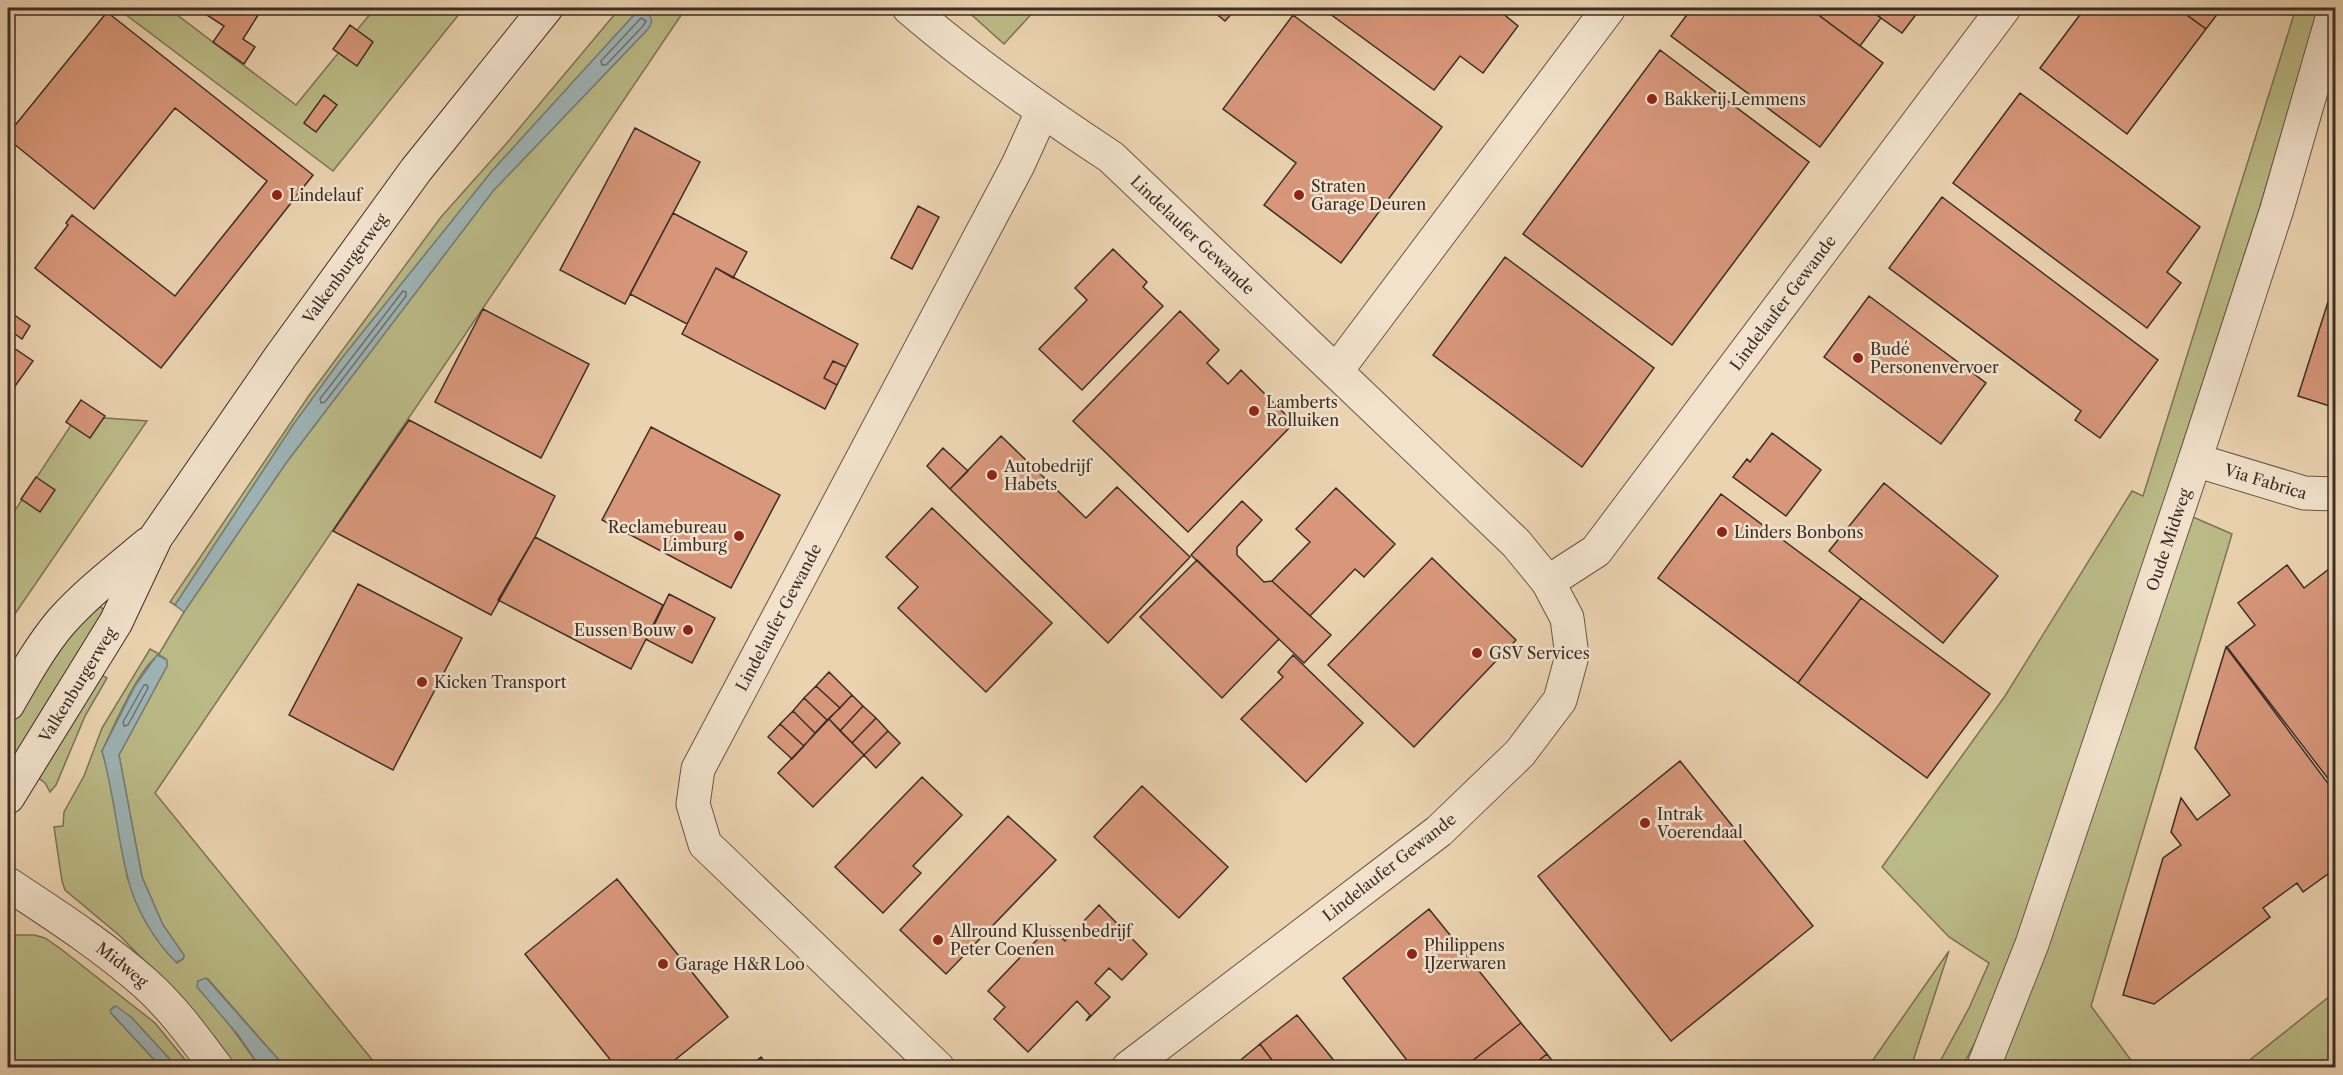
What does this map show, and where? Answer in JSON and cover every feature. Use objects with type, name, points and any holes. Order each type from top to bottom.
[{"type":"street","name":"Valkenburgerweg","points":[[8,797],[117,622],[156,537],[281,356],[416,170],[546,8]]},
{"type":"street","name":"Lindelaufer Gewande","points":[[909,8],[946,40],[1041,112],[1111,157],[1516,543],[1548,582],[1567,618],[1572,657],[1560,700],[1520,753],[1439,831],[1128,1068]]},
{"type":"street","points":[[1337,370],[1609,8]]},
{"type":"street","name":"Lindelaufer Gewande","points":[[1548,582],[1596,551],[2004,8]]},
{"type":"street","name":"Oude Midweg","points":[[1983,1068],[2032,944],[2195,460],[2277,209],[2335,8]]},
{"type":"street","name":"Lindelaufer Gewande","points":[[938,1068],[705,844],[693,804],[698,769],[1018,165],[1041,112]]},
{"type":"street","name":"Via Fabrica","points":[[2195,460],[2304,493],[2336,494]]},
{"type":"street","name":"Valkenburgerweg","points":[[8,704],[42,648],[61,623],[83,599],[156,537]]},
{"type":"street","name":"Midweg","points":[[8,884],[91,940],[146,984],[172,1010],[218,1068]]},
{"type":"green space","points":[[117,8],[168,8],[296,105],[375,8],[464,8],[333,171]]},
{"type":"green space","points":[[620,8],[686,8],[155,793],[378,1067],[285,1067],[208,979],[198,981],[260,1067],[236,1067],[188,1008],[189,1006],[120,936],[65,890],[54,827],[63,826],[64,812],[84,776],[102,728],[150,649],[159,654],[184,612],[286,463],[493,191],[647,30],[643,11],[633,16],[492,171],[342,358],[293,425],[175,605],[170,602],[308,397],[441,217],[506,144]],"holes":[[[159,655],[166,659],[167,666],[119,755],[142,877],[163,925],[184,956],[177,963],[128,880],[102,751],[143,672]]]},
{"type":"green space","points":[[964,8],[1037,8],[1004,44]]},
{"type":"green space","points":[[2296,8],[2318,8],[2260,207],[2163,504],[2232,534],[2091,1006],[2136,1067],[1992,1067],[1989,1016],[1962,1067],[1937,1067],[1969,1008],[1989,963],[1949,937],[1882,867],[2005,696],[2132,491],[2143,496]]},
{"type":"green space","points":[[77,416],[147,421],[8,624],[8,521]]},
{"type":"green space","points":[[94,602],[107,612],[14,760],[11,761],[8,759],[8,719]]},
{"type":"green space","points":[[94,671],[107,678],[85,716],[56,785],[50,792],[45,783],[37,777]]},
{"type":"green space","points":[[17,935],[34,935],[45,938],[61,949],[155,1023],[191,1067],[177,1067],[131,1017],[113,1007],[111,1013],[161,1067],[8,1068],[8,938]]},
{"type":"green space","points":[[1949,951],[1911,1067],[1868,1067]]},
{"type":"green space","points":[[2335,992],[2335,1066],[2241,1067]]},
{"type":"water","points":[[643,11],[647,12],[651,19],[649,28],[493,191],[286,463],[184,612],[175,605],[293,425],[342,358],[492,171],[633,16]]},
{"type":"water","points":[[157,655],[167,660],[167,666],[119,755],[142,877],[163,925],[184,955],[183,959],[176,962],[147,924],[131,890],[102,751],[135,686]]},
{"type":"water","points":[[206,978],[285,1067],[260,1067],[238,1035],[197,987],[198,981]]},
{"type":"water","points":[[116,1006],[131,1017],[177,1067],[161,1067],[111,1013],[110,1010]]},
{"type":"building","points":[[196,8],[254,8],[260,12],[243,39],[255,47],[244,64],[213,42],[224,26]]},
{"type":"building","points":[[1209,8],[1237,8],[1225,21]]},
{"type":"building","points":[[1322,8],[1496,8],[1518,26],[1483,73],[1460,56],[1434,90]]},
{"type":"building","points":[[1692,8],[1809,8],[1883,63],[1820,147],[1671,36]]},
{"type":"building","points":[[1809,8],[1867,8],[1881,18],[1860,46]]},
{"type":"building","points":[[1867,8],[1921,8],[1902,33]]},
{"type":"building","points":[[2085,8],[2177,8],[2206,29],[2127,134],[2040,68]]},
{"type":"building","points":[[2177,8],[2222,8],[2206,29]]},
{"type":"building","name":"Lindelauf","points":[[107,12],[313,175],[161,368],[35,268],[68,225],[66,223],[72,215],[175,296],[267,181],[175,108],[94,209],[8,139],[8,134]]},
{"type":"building","points":[[1293,15],[1442,127],[1341,263],[1264,205],[1296,163],[1223,109]]},
{"type":"building","points":[[350,25],[373,42],[357,66],[333,49]]},
{"type":"building","points":[[1660,50],[1809,162],[1672,345],[1523,234]]},
{"type":"building","points":[[2020,93],[2200,227],[2167,272],[2181,283],[2147,328],[1953,183]]},
{"type":"building","points":[[324,95],[337,105],[316,132],[304,123]]},
{"type":"building","points":[[635,128],[700,162],[625,304],[560,270]]},
{"type":"building","points":[[1942,197],[2158,360],[2100,438],[2075,420],[2081,411],[1889,268]]},
{"type":"building","points":[[918,206],[939,217],[912,269],[891,258]]},
{"type":"building","points":[[673,213],[747,252],[733,278],[716,268],[687,324],[630,294]]},
{"type":"building","points":[[1113,249],[1147,282],[1143,287],[1163,306],[1082,390],[1039,349],[1087,300],[1075,288]]},
{"type":"building","points":[[1505,257],[1654,368],[1582,467],[1433,355]]},
{"type":"building","points":[[716,268],[858,344],[846,367],[833,361],[824,378],[837,385],[825,409],[682,334]]},
{"type":"building","points":[[2336,277],[2336,408],[2298,396]]},
{"type":"building","points":[[1869,296],[1986,383],[1941,444],[1824,357]]},
{"type":"building","points":[[483,309],[589,364],[541,458],[435,402]]},
{"type":"building","points":[[1180,311],[1219,350],[1207,363],[1228,384],[1241,370],[1294,423],[1188,532],[1073,421]]},
{"type":"building","points":[[13,314],[30,326],[22,339],[8,329],[8,322]]},
{"type":"building","points":[[8,344],[33,361],[8,396]]},
{"type":"building","points":[[833,361],[846,367],[837,385],[824,378]]},
{"type":"building","points":[[81,400],[105,416],[90,438],[66,422]]},
{"type":"building","points":[[409,420],[555,496],[535,537],[491,615],[333,531]]},
{"type":"building","points":[[651,427],[780,495],[731,588],[602,520]]},
{"type":"building","points":[[1772,433],[1821,470],[1786,516],[1733,477],[1747,459],[1750,462]]},
{"type":"building","points":[[1001,436],[1086,518],[1117,487],[1190,557],[1108,643],[950,489]]},
{"type":"building","points":[[943,448],[968,471],[950,489],[927,466]]},
{"type":"building","points":[[36,477],[55,490],[40,512],[21,499]]},
{"type":"building","points":[[1884,483],[1998,576],[1943,643],[1829,551]]},
{"type":"building","points":[[1336,488],[1395,544],[1364,577],[1355,569],[1310,616],[1272,581],[1310,542],[1296,529]]},
{"type":"building","points":[[1721,494],[1861,598],[1798,683],[1658,578]]},
{"type":"building","points":[[1242,501],[1262,520],[1237,547],[1237,555],[1264,582],[1272,581],[1331,635],[1304,663],[1191,555]]},
{"type":"building","points":[[932,508],[1052,623],[986,692],[898,608],[918,587],[886,557]]},
{"type":"building","points":[[535,537],[663,605],[631,669],[498,600]]},
{"type":"building","points":[[1432,558],[1516,640],[1414,747],[1328,665]]},
{"type":"building","points":[[1197,560],[1279,639],[1222,698],[1140,617]]},
{"type":"building","points":[[2287,565],[2304,588],[2333,566],[2336,569],[2336,789],[2227,647],[2255,625],[2238,603]]},
{"type":"building","points":[[358,584],[462,638],[393,770],[289,715]]},
{"type":"building","points":[[669,594],[715,618],[692,663],[647,640]]},
{"type":"building","points":[[1861,598],[1990,694],[1927,778],[1798,683]]},
{"type":"building","points":[[2226,647],[2336,794],[2336,868],[2303,892],[2297,883],[2263,908],[2270,917],[2154,1004],[2123,995],[2163,858],[2181,845],[2171,832],[2181,798],[2197,820],[2230,795],[2195,748]]},
{"type":"building","points":[[1293,655],[1363,723],[1306,782],[1241,719],[1283,677],[1278,672]]},
{"type":"building","points":[[829,672],[852,695],[840,708],[816,686]]},
{"type":"building","points":[[816,686],[840,708],[827,720],[804,698]]},
{"type":"building","points":[[852,695],[863,706],[840,731],[829,719]]},
{"type":"building","points":[[804,698],[827,720],[815,733],[793,711]]},
{"type":"building","points":[[863,706],[876,718],[852,743],[840,731]]},
{"type":"building","points":[[793,711],[815,733],[804,746],[780,724]]},
{"type":"building","points":[[876,718],[888,731],[864,755],[852,743]]},
{"type":"building","points":[[829,719],[864,755],[813,807],[778,773]]},
{"type":"building","points":[[780,724],[804,746],[792,759],[768,737]]},
{"type":"building","points":[[888,731],[900,743],[876,768],[864,755]]},
{"type":"building","points":[[1680,761],[1813,926],[1671,1041],[1538,876]]},
{"type":"building","points":[[922,777],[962,815],[913,866],[921,873],[883,913],[835,867]]},
{"type":"building","points":[[1142,786],[1228,867],[1179,918],[1094,837]]},
{"type":"building","points":[[1008,816],[1056,860],[946,974],[900,930]]},
{"type":"building","points":[[617,879],[728,1017],[665,1068],[617,1068],[525,954]]},
{"type":"building","points":[[1099,905],[1147,954],[1122,980],[1109,968],[1095,983],[1110,997],[1086,1021],[1090,1015],[1077,1001],[1028,1052],[994,1019],[1005,1007],[988,991],[1050,926],[1065,941]]},
{"type":"building","points":[[1429,909],[1521,1023],[1463,1068],[1413,1068],[1343,978]]},
{"type":"building","points":[[1297,1015],[1340,1068],[1278,1068],[1260,1044]]},
{"type":"building","points":[[1521,1023],[1547,1054],[1529,1068],[1463,1068]]},
{"type":"building","points":[[1260,1044],[1278,1068],[1231,1068]]},
{"type":"building","points":[[1547,1054],[1558,1068],[1529,1068]]},
{"type":"building","points":[[761,1057],[769,1068],[748,1068]]},
{"type":"place","name":"Bakkerij Lemmens","points":[[1652,99]]},
{"type":"place","name":"Lindelauf","points":[[277,195]]},
{"type":"place","name":"Straten Garage Deuren","points":[[1299,195]]},
{"type":"place","name":"Budé Personenvervoer","points":[[1858,358]]},
{"type":"place","name":"Lamberts Rolluiken","points":[[1254,411]]},
{"type":"place","name":"Autobedrijf Habets","points":[[992,475]]},
{"type":"place","name":"Linders Bonbons","points":[[1722,532]]},
{"type":"place","name":"Reclamebureau Limburg","points":[[739,536]]},
{"type":"place","name":"Eussen Bouw","points":[[688,630]]},
{"type":"place","name":"GSV Services","points":[[1477,653]]},
{"type":"place","name":"Kicken Transport","points":[[422,682]]},
{"type":"place","name":"Intrak Voerendaal","points":[[1645,823]]},
{"type":"place","name":"Allround Klussenbedrijf Peter Coenen","points":[[938,940]]},
{"type":"place","name":"Philippens IJzerwaren","points":[[1412,954]]},
{"type":"place","name":"Garage H&R Loo","points":[[663,964]]}]
